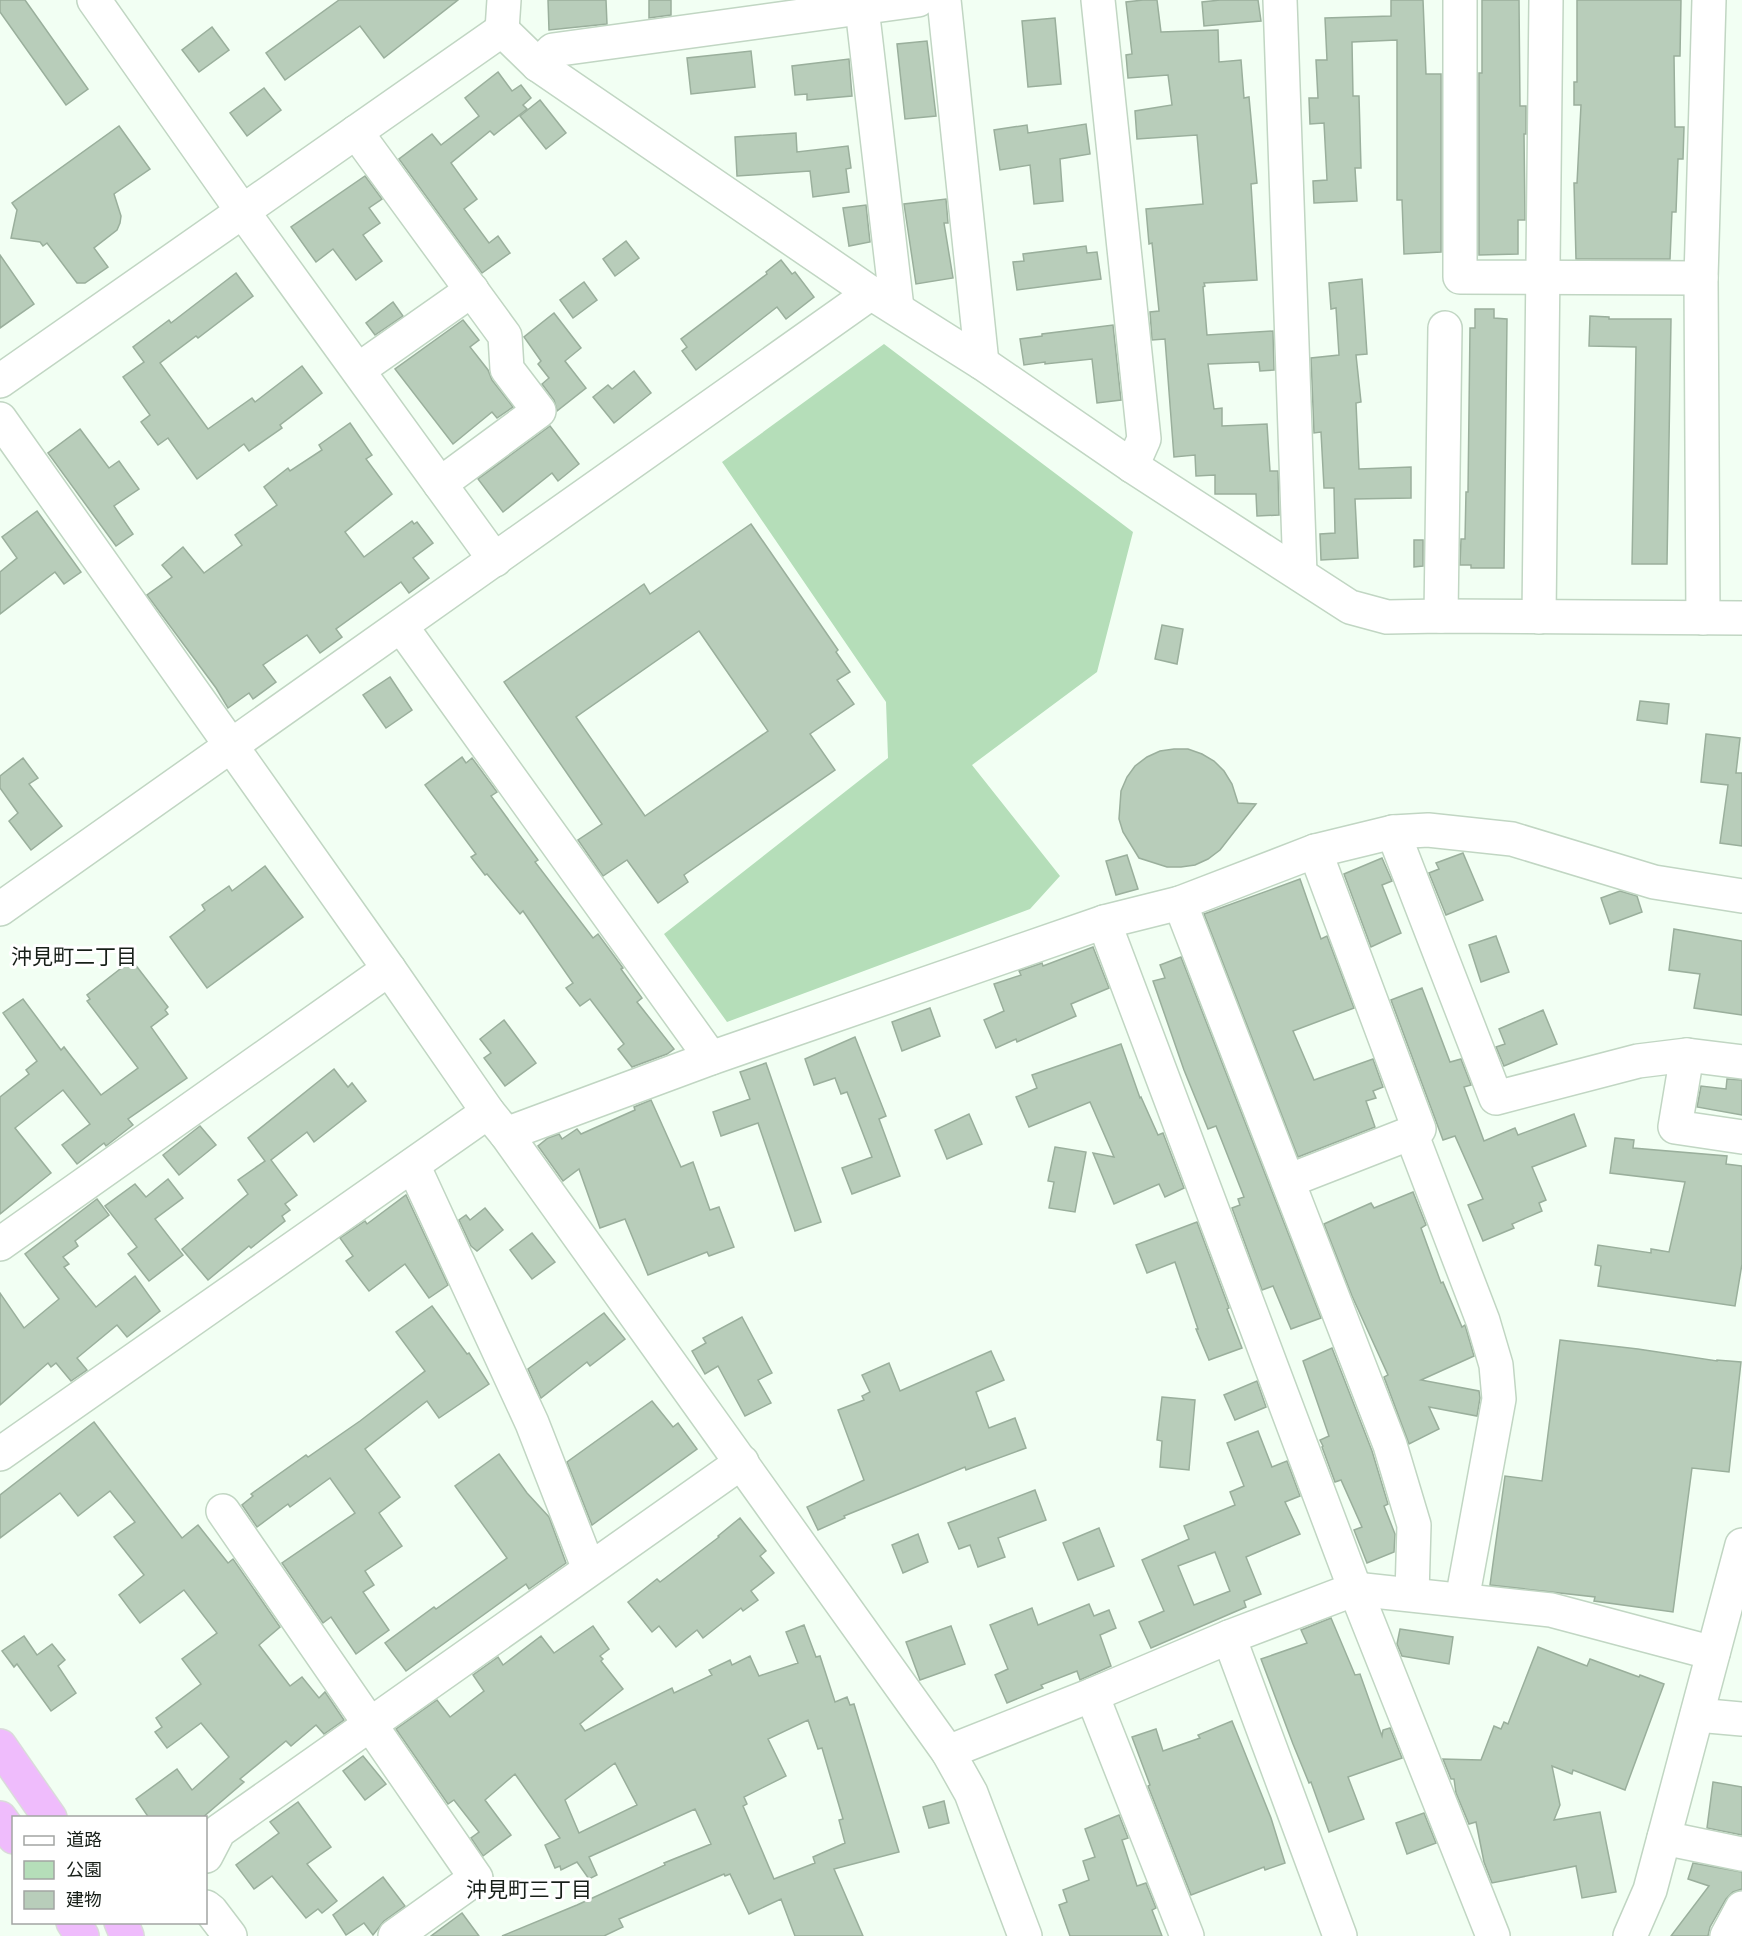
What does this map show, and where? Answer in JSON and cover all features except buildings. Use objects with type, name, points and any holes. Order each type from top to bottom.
[{"type":"highway","points":[[0,1746],[49,1816]]},
{"type":"highway","points":[[0,1818],[12,1834]]},
{"type":"street","points":[[94,0],[243,212],[495,560]]},
{"type":"street","points":[[538,64],[553,50],[918,0]]},
{"type":"street","points":[[944,0],[982,363]]},
{"type":"street","points":[[1098,0],[1144,440],[1132,466]]},
{"type":"street","points":[[1280,0],[1300,574]]},
{"type":"street","points":[[1460,0],[1460,277],[1701,278]]},
{"type":"street","points":[[1539,617],[1546,0]]},
{"type":"street","points":[[1703,618],[1701,278],[1709,0]]},
{"type":"street","points":[[862,8],[884,301]]},
{"type":"street","points":[[0,381],[356,132],[503,15],[538,64],[884,301],[982,363],[1132,466],[1350,607],[1387,617],[1742,618]]},
{"type":"street","points":[[356,132],[505,336],[507,369],[539,411],[440,483]]},
{"type":"street","points":[[358,370],[472,291]]},
{"type":"street","points":[[0,909],[495,560],[884,301]]},
{"type":"street","points":[[1441,616],[1445,328]]},
{"type":"street","points":[[0,419],[497,1123],[948,1752],[972,1794],[1025,1936]]},
{"type":"street","points":[[401,626],[711,1058]]},
{"type":"street","points":[[0,1454],[413,1165],[497,1123],[711,1058],[1104,922],[1180,903],[1315,851],[1393,832],[1428,830],[1512,839],[1654,882],[1742,896]]},
{"type":"street","points":[[1393,832],[1496,1098],[1638,1061],[1687,1054],[1742,1062]]},
{"type":"street","points":[[1288,1181],[1419,1129],[1315,851]]},
{"type":"street","points":[[1180,903],[1390,1445],[1414,1525],[1412,1594]]},
{"type":"street","points":[[1104,922],[1355,1589],[1493,1936]]},
{"type":"street","points":[[0,1244],[389,969]]},
{"type":"street","points":[[1687,1054],[1675,1127],[1742,1137]]},
{"type":"street","points":[[1411,1133],[1483,1321],[1496,1365],[1499,1399],[1462,1600]]},
{"type":"street","points":[[413,1165],[532,1423],[589,1569]]},
{"type":"street","points":[[207,1854],[219,1831],[742,1462]]},
{"type":"street","points":[[223,1511],[476,1878],[403,1934]]},
{"type":"street","points":[[1630,1936],[1650,1890],[1713,1653],[1740,1563]]},
{"type":"street","points":[[948,1752],[1229,1637],[1355,1589],[1551,1610],[1713,1653]]},
{"type":"street","points":[[1229,1637],[1340,1936]]},
{"type":"street","points":[[1092,1695],[1187,1936]]},
{"type":"street","points":[[1697,1714],[1742,1719]]},
{"type":"street","points":[[1664,1838],[1742,1854]]},
{"type":"street","points":[[207,1908],[230,1936]]},
{"type":"street","points":[[1726,1936],[1742,1908]]},
{"type":"green space","points":[[884,344],[1133,532],[1097,672],[972,765],[1060,876],[1030,909],[727,1022],[664,934],[888,758],[886,702],[722,462]]},
{"type":"district","name":"沖見町二丁目","points":[[74,956]]},
{"type":"district","name":"沖見町三丁目","points":[[529,1889]]}]
